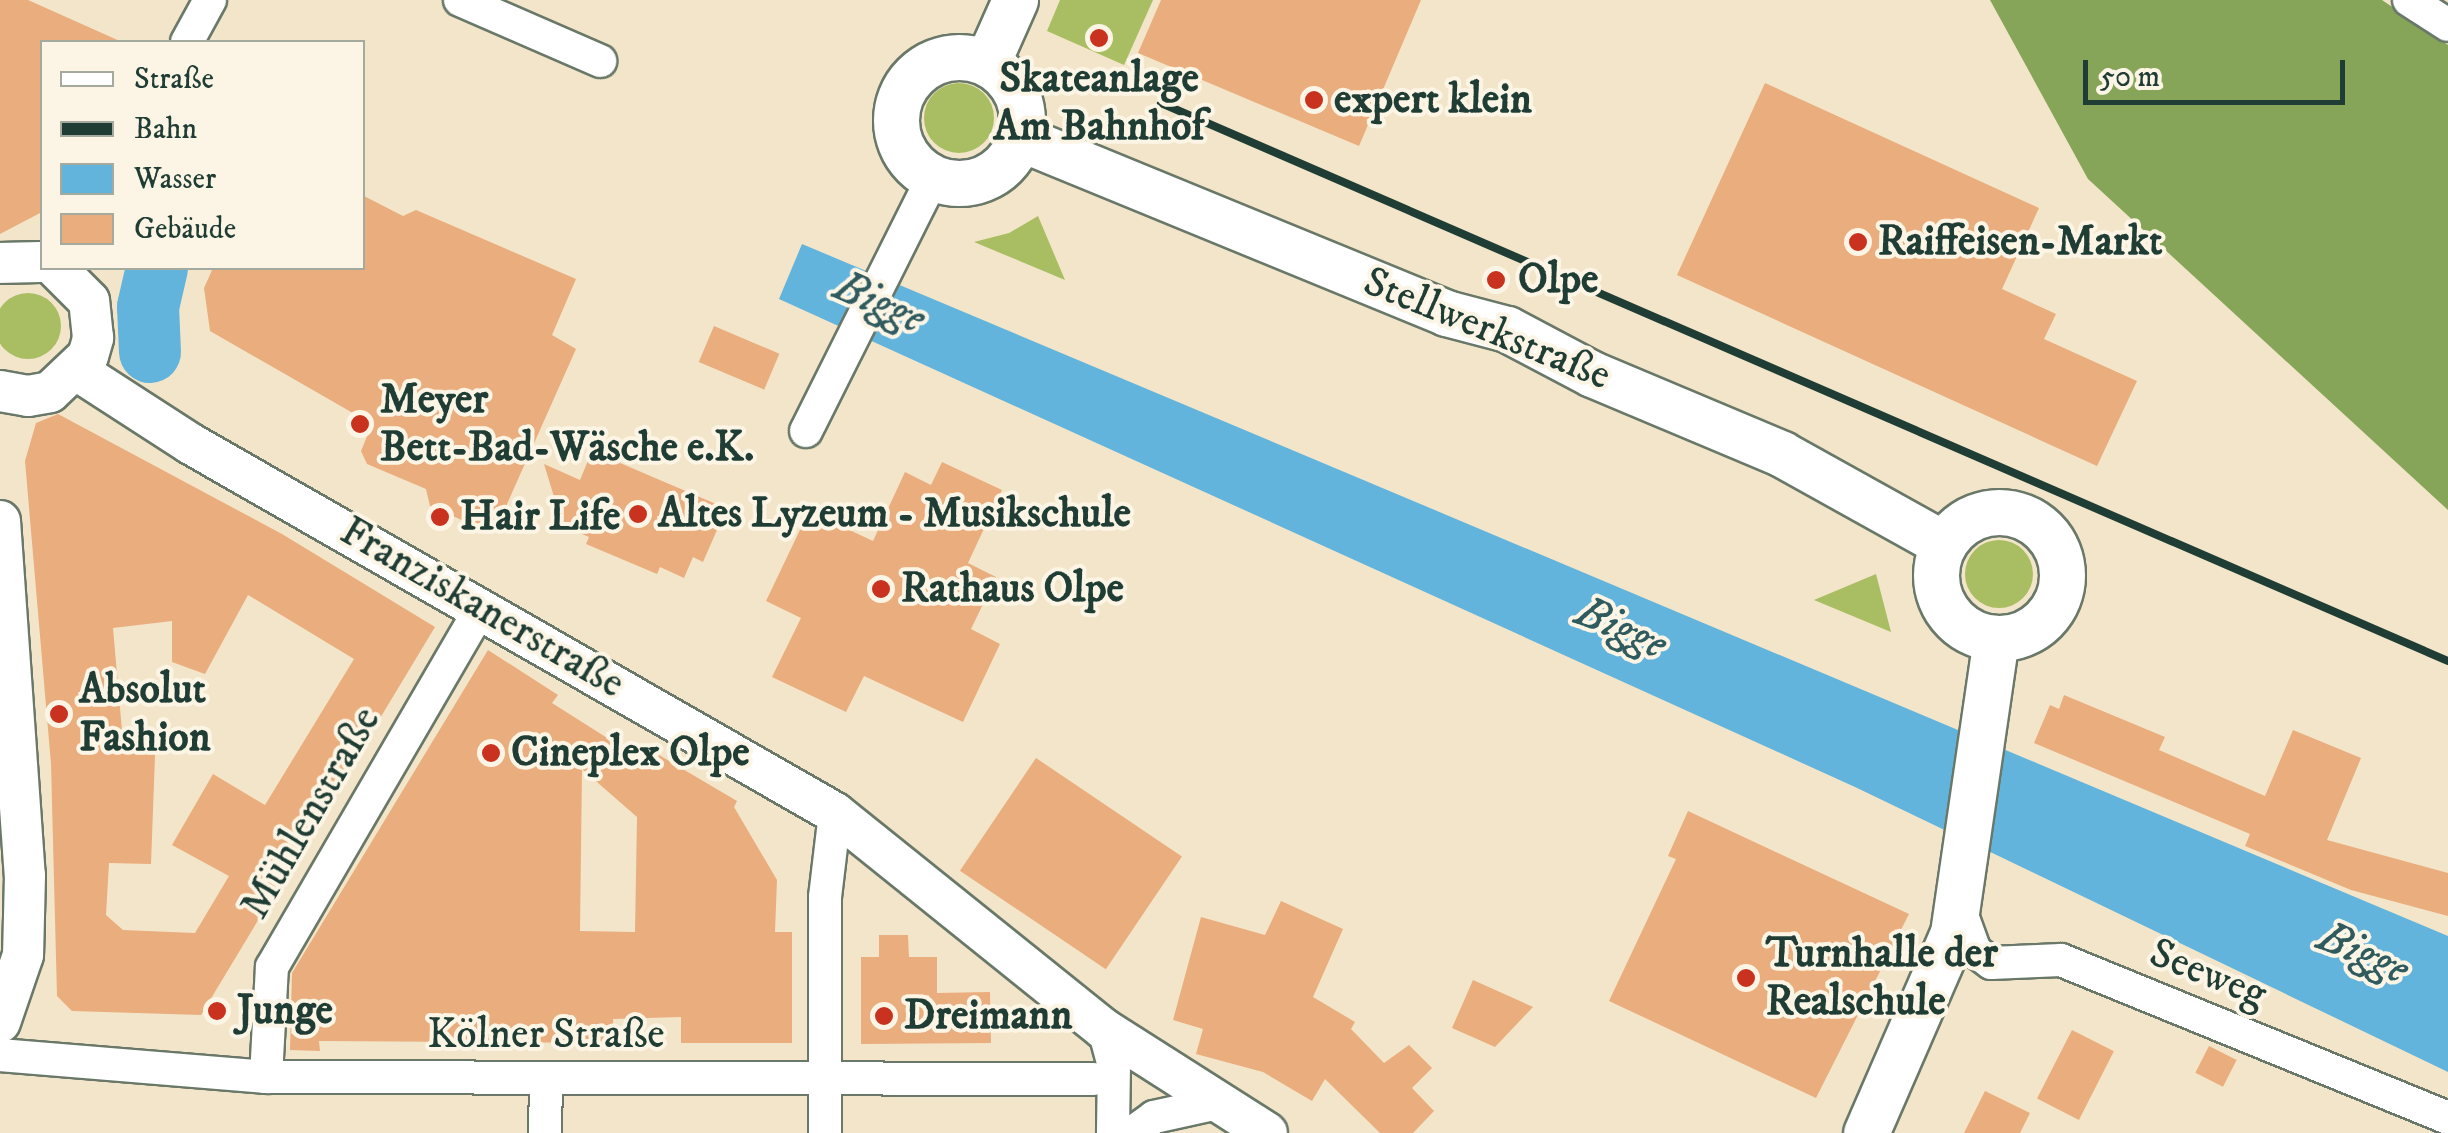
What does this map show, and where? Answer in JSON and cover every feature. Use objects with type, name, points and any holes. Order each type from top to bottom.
[{"type":"main road","points":[[987,63],[1015,0]]},
{"type":"main road","points":[[948,58],[987,63],[1014,87],[1020,138],[995,172],[954,183],[933,177],[904,150],[897,122],[902,93],[930,64],[948,58]]},
{"type":"main road","name":"Stellwerkstraße","points":[[1020,138],[1452,316],[1506,328],[1592,374],[1816,470],[1944,544]]},
{"type":"main road","points":[[1992,511],[2024,517],[2050,536],[2063,577],[2058,599],[2034,629],[1996,639],[1967,630],[1944,609],[1935,569],[1944,544],[1971,518],[1992,511]]},
{"type":"main road","points":[[1866,1133],[1960,903],[1996,639]]},
{"type":"street","points":[[188,40],[210,0]]},
{"type":"street","points":[[460,0],[600,61]]},
{"type":"street","points":[[2409,0],[2448,26]]},
{"type":"street","points":[[806,431],[933,177]]},
{"type":"street","points":[[0,264],[40,267]]},
{"type":"street","points":[[0,391],[40,394],[78,371],[92,347],[93,319],[80,285],[61,270]]},
{"type":"street","name":"Franziskanerstraße","points":[[78,371],[191,444],[835,813],[1104,1030],[1267,1133]]},
{"type":"street","points":[[0,521],[20,764],[11,949],[0,1022]]},
{"type":"street","name":"Mühlenstraße","points":[[266,1077],[272,966],[481,608]]},
{"type":"street","points":[[825,1133],[825,897],[835,813]]},
{"type":"street","name":"Seeweg","points":[[1960,903],[1975,951],[1991,963],[2060,960],[2448,1118]]},
{"type":"street","points":[[1104,1030],[1114,1066],[1113,1133]]},
{"type":"street","name":"Kölner Straße","points":[[0,1055],[266,1077],[1093,1079]]},
{"type":"street","points":[[545,1133],[546,1079]]},
{"type":"street","points":[[1132,1133],[1154,1116],[1218,1103]]},
{"type":"green space","name":"Skateanlage Am Bahnhof","points":[[1060,0],[1153,0],[1124,65],[1047,31]]},
{"type":"green space","points":[[1990,0],[2382,0],[2448,45],[2448,510],[2088,179]]},
{"type":"green space","points":[[959,83],[983,94],[994,118],[983,142],[959,153],[935,142],[924,118],[935,94]]},
{"type":"green space","points":[[1038,216],[1065,280],[974,242],[1009,233]]},
{"type":"green space","points":[[15,295],[41,295],[59,313],[59,339],[41,357],[15,357],[-1,342],[-1,310]]},
{"type":"green space","points":[[1999,540],[2023,550],[2033,574],[2023,598],[1999,608],[1975,598],[1965,574],[1975,550]]},
{"type":"green space","points":[[1876,574],[1891,632],[1814,600]]},
{"type":"water","name":"Bigge","points":[[802,244],[2448,936],[2448,1072],[1855,787],[779,299]]},
{"type":"building","points":[[0,0],[28,0],[118,40],[40,40],[40,213],[0,234]]},
{"type":"building","name":"expert klein","points":[[1161,0],[1421,0],[1359,146],[1138,53]]},
{"type":"building","name":"Raiffeisen-Markt","points":[[1765,83],[2039,208],[2002,289],[2056,314],[2044,339],[2137,381],[2097,466],[1677,275]]},
{"type":"building","points":[[365,197],[403,216],[416,210],[576,279],[552,335],[576,349],[499,522],[482,529],[430,506],[426,489],[367,464],[361,451],[372,424],[210,331],[204,288],[212,270],[365,270]]},
{"type":"building","points":[[714,326],[779,354],[764,390],[699,362]]},
{"type":"building","points":[[58,414],[282,534],[435,627],[201,1015],[72,1011],[57,996],[51,764],[25,461],[36,423]],"holes":[[[248,595],[354,659],[265,805],[213,774],[172,845],[229,876],[195,933],[123,930],[106,915],[109,863],[151,864],[156,729],[122,731],[113,628],[172,621],[172,662],[205,674]]]},
{"type":"building","name":"Altes Lyzeum - Musikschule","points":[[592,451],[716,504],[707,525],[717,530],[703,562],[693,557],[684,578],[660,567],[657,574],[586,544],[589,537],[563,526],[544,464],[580,480]]},
{"type":"building","name":"Rathaus Olpe","points":[[942,462],[1002,490],[968,563],[996,577],[971,629],[1000,644],[963,722],[864,676],[846,712],[772,677],[801,618],[766,601],[809,511],[873,541],[905,472],[931,485]]},
{"type":"building","points":[[488,650],[558,695],[552,703],[653,767],[659,755],[737,801],[734,807],[777,880],[775,932],[792,932],[792,1043],[681,1043],[681,1017],[613,1019],[614,1043],[319,1041],[320,1051],[290,1050],[292,973]],"holes":[[[582,769],[637,817],[635,932],[580,931]]]},
{"type":"building","points":[[2064,695],[2165,737],[2159,750],[2265,796],[2293,730],[2361,758],[2327,840],[2448,873],[2448,916],[2351,890],[2245,846],[2250,834],[2034,743],[2050,705],[2059,709]]},
{"type":"building","points":[[1036,758],[1182,856],[1106,969],[960,871]]},
{"type":"building","name":"Turnhalle der Realschule","points":[[1688,811],[1909,914],[1816,1098],[1609,1001],[1676,859],[1668,856]]},
{"type":"building","points":[[1281,901],[1343,929],[1313,997],[1355,1022],[1351,1029],[1384,1063],[1409,1045],[1432,1068],[1412,1088],[1434,1111],[1413,1133],[1380,1133],[1325,1079],[1312,1101],[1263,1072],[1196,1054],[1203,1029],[1173,1020],[1201,917],[1265,935]]},
{"type":"building","points":[[879,935],[908,935],[909,957],[937,957],[937,993],[990,992],[991,1043],[861,1044],[861,957],[879,957]]},
{"type":"building","points":[[1473,980],[1533,1007],[1495,1047],[1452,1028]]},
{"type":"building","points":[[2072,1030],[2114,1051],[2079,1120],[2037,1099]]},
{"type":"building","points":[[2209,1046],[2237,1060],[2223,1087],[2195,1073]]},
{"type":"building","points":[[1985,1091],[2030,1113],[2020,1133],[1964,1133]]},
{"type":"waterway","name":"Olpe","points":[[150,352],[148,307],[157,270]]},
{"type":"railway","points":[[1161,103],[2448,661]]},
{"type":"place","name":"Skateanlage Am Bahnhof","points":[[1099,38]]},
{"type":"place","name":"expert klein","points":[[1314,100]]},
{"type":"place","name":"Raiffeisen-Markt","points":[[1858,242]]},
{"type":"place","name":"Olpe","points":[[1496,280]]},
{"type":"place","name":"Meyer Bett-Bad-Wäsche e.K.","points":[[360,424]]},
{"type":"place","name":"Altes Lyzeum - Musikschule","points":[[638,514]]},
{"type":"place","name":"Hair Life","points":[[440,517]]},
{"type":"place","name":"Rathaus Olpe","points":[[881,589]]},
{"type":"place","name":"Absolut Fashion","points":[[59,714]]},
{"type":"place","name":"Cineplex Olpe","points":[[491,753]]},
{"type":"place","name":"Turnhalle der Realschule","points":[[1746,978]]},
{"type":"place","name":"Junge","points":[[217,1011]]},
{"type":"place","name":"Dreimann","points":[[884,1016]]}]
